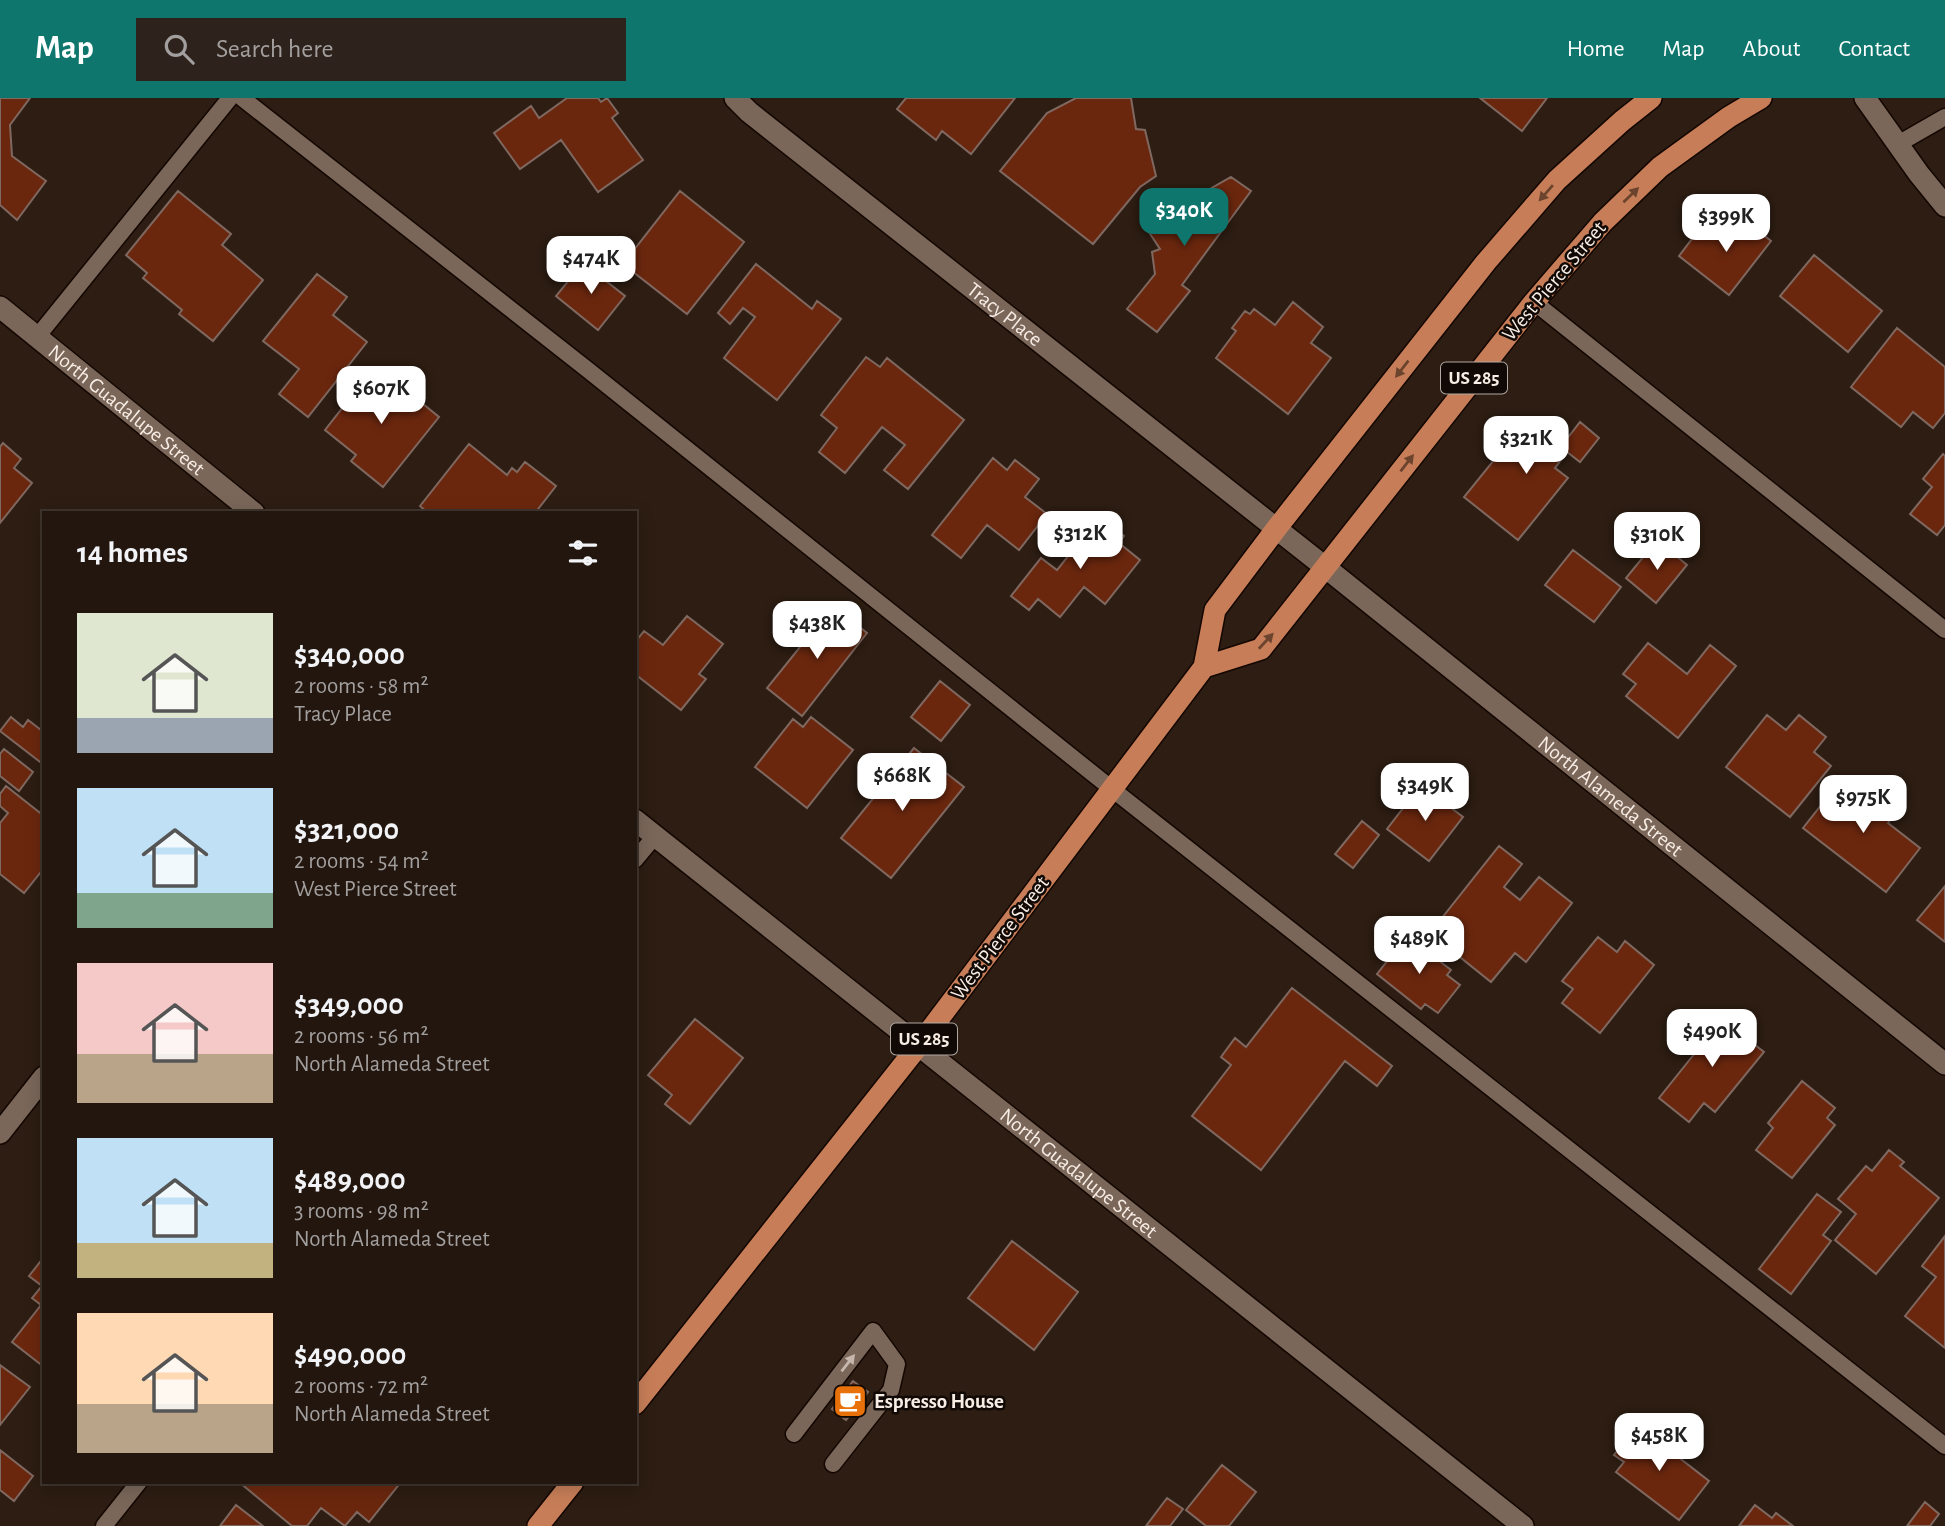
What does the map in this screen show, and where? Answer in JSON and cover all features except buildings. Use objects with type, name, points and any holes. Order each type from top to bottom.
[{"type":"highway","name":"West Pierce Street","points":[[637,1401],[919,1045],[1204,667],[1215,610],[1276,529],[1486,262],[1558,180],[1651,98]]},
{"type":"highway","name":"West Pierce Street","points":[[1204,667],[1261,649],[1534,302],[1603,222],[1660,167],[1729,117],[1761,98]]},
{"type":"highway","points":[[538,1526],[571,1484]]},
{"type":"street","name":"Tracy Place","points":[[735,98],[760,121],[1276,529]]},
{"type":"street","points":[[1865,98],[1945,206]]},
{"type":"street","name":"North Guadalupe Street","points":[[0,307],[252,511]]},
{"type":"street","name":"North Alameda Street","points":[[1276,529],[1945,1064]]},
{"type":"street","name":"North Guadalupe Street","points":[[637,822],[1523,1526]]},
{"type":"street","points":[[0,1133],[42,1080]]},
{"type":"lane","points":[[37,337],[230,98]]},
{"type":"lane","points":[[242,98],[1945,1446]]},
{"type":"lane","points":[[1898,144],[1945,117]]},
{"type":"lane","points":[[1534,302],[1945,630]]},
{"type":"lane","points":[[637,857],[654,836]]},
{"type":"lane","points":[[793,1434],[873,1331],[897,1364],[891,1390],[833,1464]]},
{"type":"lane","points":[[104,1526],[137,1484]]},
{"type":"place","name":"Espresso House","points":[[850,1401]]}]
